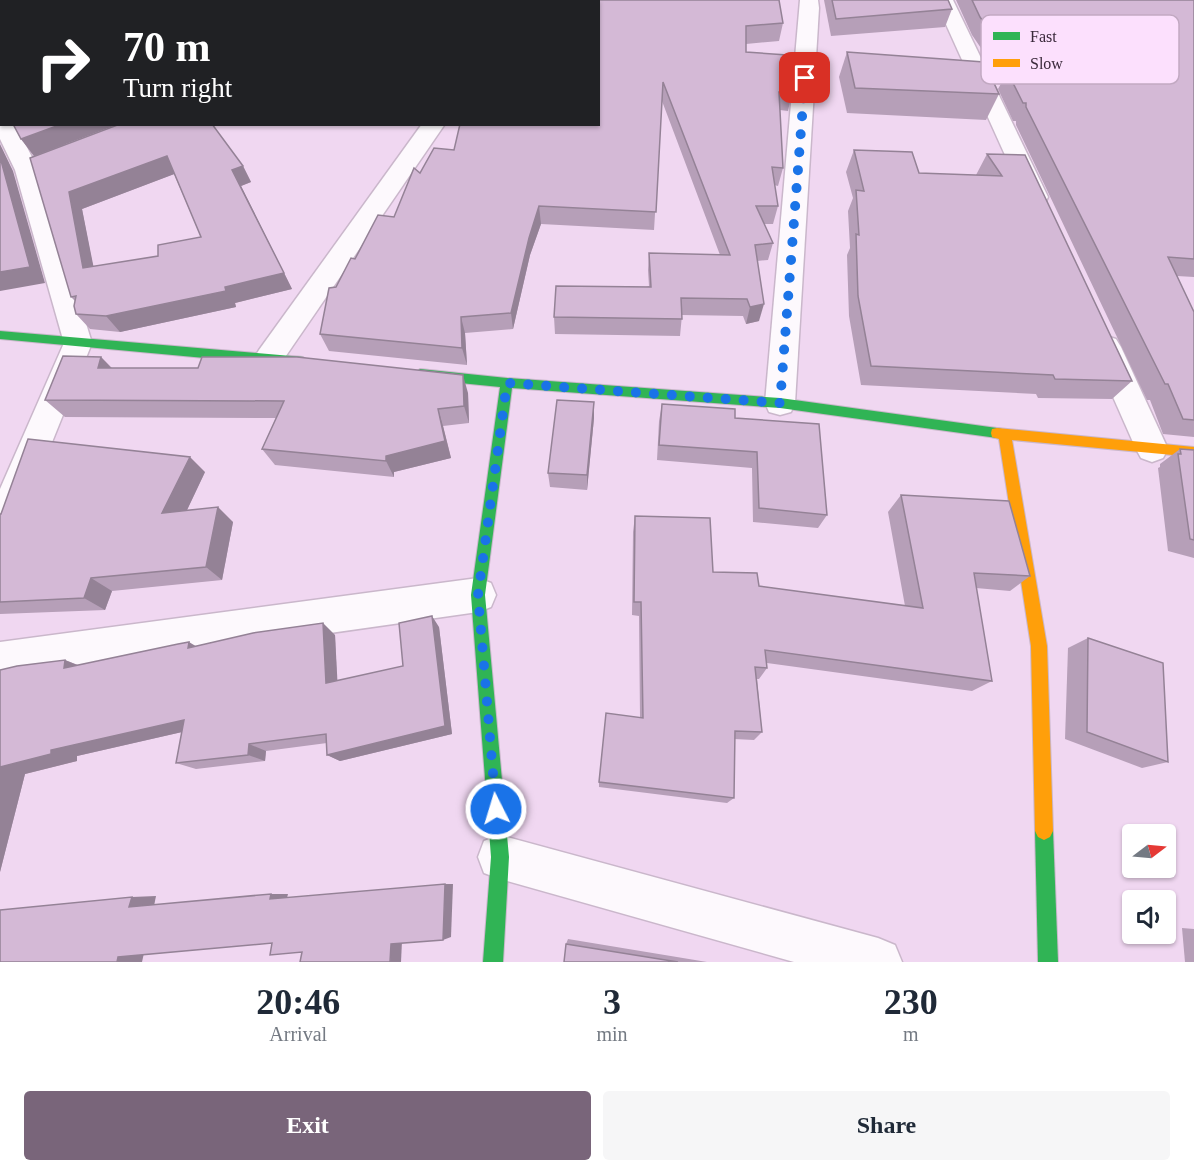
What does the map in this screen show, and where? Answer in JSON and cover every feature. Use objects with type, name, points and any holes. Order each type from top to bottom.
[{"type":"street","points":[[780,403],[809,0]]},
{"type":"street","points":[[944,0],[981,79]]},
{"type":"street","points":[[983,84],[1045,216]]},
{"type":"street","points":[[0,529],[78,342],[27,171],[5,126]]},
{"type":"street","points":[[27,171],[144,126]]},
{"type":"street","points":[[269,358],[433,126]]},
{"type":"street","points":[[1094,322],[1152,449]]},
{"type":"street","points":[[0,335],[317,363]]},
{"type":"street","points":[[412,373],[507,383],[780,403],[1005,434],[1194,452]]},
{"type":"street","points":[[493,962],[500,856],[478,595],[507,383]]},
{"type":"street","points":[[1005,434],[1039,646],[1048,962]]},
{"type":"street","points":[[0,661],[478,595]]},
{"type":"street","points":[[500,856],[878,962]]},
{"type":"building","points":[[600,0],[779,0],[783,23],[746,26],[746,52],[787,55],[792,93],[779,92],[783,168],[772,167],[778,206],[756,206],[773,243],[755,245],[764,304],[750,307],[747,299],[681,298],[682,319],[554,317],[556,286],[651,287],[649,253],[730,255],[663,82],[656,212],[539,206],[511,313],[461,317],[462,348],[320,334],[329,288],[336,287],[351,258],[355,259],[378,215],[394,217],[414,168],[420,173],[434,148],[454,150],[460,126],[600,126]]},
{"type":"building","points":[[832,0],[948,0],[952,9],[836,19]]},
{"type":"building","points":[[972,0],[1194,0],[1194,259],[1168,257],[1194,312],[1194,420],[1183,419],[1168,384],[1165,384],[1026,103],[1023,103],[1014,84],[1179,84],[1179,15],[981,15],[980,17]]},
{"type":"building","points":[[847,52],[981,62],[981,84],[994,84],[999,94],[855,88]]},
{"type":"building","points":[[14,126],[57,126],[21,139]]},
{"type":"building","points":[[115,126],[213,126],[243,166],[232,170],[284,273],[225,287],[226,291],[106,316],[76,314],[74,306],[76,296],[71,297],[30,158]],"holes":[[[167,156],[201,237],[158,245],[158,256],[83,268],[69,192]]]},
{"type":"building","points":[[854,150],[912,152],[919,173],[1002,176],[987,154],[1025,155],[1132,381],[1055,379],[1053,375],[871,366],[858,296],[856,234],[859,235],[856,190],[864,191]]},
{"type":"building","points":[[0,157],[30,267],[0,272]]},
{"type":"building","points":[[63,356],[101,357],[98,368],[198,368],[202,357],[297,357],[463,375],[464,406],[438,409],[445,441],[386,456],[386,461],[262,449],[284,401],[45,400]]},
{"type":"building","points":[[557,400],[594,402],[587,475],[548,473]]},
{"type":"building","points":[[662,404],[735,409],[735,418],[819,424],[827,515],[759,508],[757,452],[659,445]]},
{"type":"building","points":[[28,439],[190,457],[162,513],[218,507],[206,567],[91,578],[84,598],[0,602],[0,514]]},
{"type":"building","points":[[1180,449],[1194,450],[1194,540],[1190,539],[1178,454],[1181,454]]},
{"type":"building","points":[[901,495],[1009,501],[1030,576],[974,573],[992,681],[765,650],[767,668],[755,667],[762,732],[735,731],[734,798],[599,782],[606,713],[643,718],[641,602],[634,602],[635,516],[710,518],[713,572],[757,573],[759,586],[923,608]]},
{"type":"building","points":[[432,616],[445,726],[327,755],[326,734],[249,744],[248,755],[176,763],[184,720],[51,750],[51,754],[0,767],[0,670],[65,660],[64,668],[189,642],[188,648],[253,633],[323,623],[326,683],[403,666],[399,623]]},
{"type":"building","points":[[1088,638],[1163,663],[1168,762],[1087,732]]},
{"type":"building","points":[[445,884],[443,940],[391,944],[390,962],[300,962],[302,952],[270,955],[272,943],[118,957],[117,962],[0,962],[0,910],[132,897],[129,907],[271,894],[270,899]]},
{"type":"building","points":[[566,944],[678,962],[564,962]]},
{"type":"traffic: fast","points":[[0,335],[303,362]]},
{"type":"traffic: fast","points":[[420,374],[507,383],[780,403],[997,433]]},
{"type":"traffic: fast","points":[[493,962],[500,857],[478,595],[507,383]]},
{"type":"traffic: fast","points":[[1044,831],[1048,962]]},
{"type":"traffic: slow","points":[[997,433],[1194,452]]},
{"type":"traffic: slow","points":[[1005,434],[1039,646],[1044,831]]},
{"type":"route","points":[[496,809],[478,595],[507,383],[780,403],[805,78]]}]
